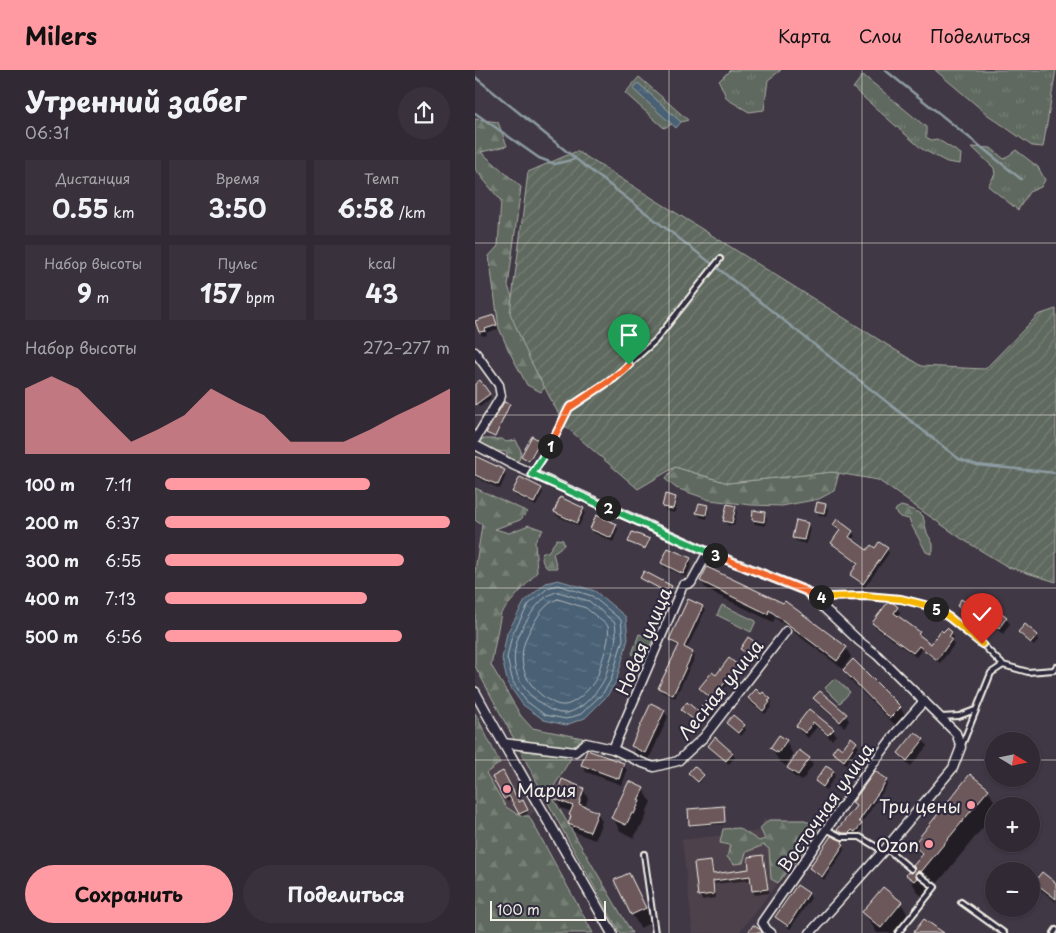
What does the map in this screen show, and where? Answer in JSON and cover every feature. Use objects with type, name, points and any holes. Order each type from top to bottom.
[{"type":"street","points":[[475,352],[499,385],[501,396],[475,440]]},
{"type":"street","points":[[475,445],[532,474],[708,552],[806,591],[859,641],[877,655],[956,733],[961,747],[953,768],[885,850],[810,933]]},
{"type":"street","name":"Новая улица","points":[[613,749],[683,585],[691,583],[708,552]]},
{"type":"street","name":"Лесная улица","points":[[503,743],[575,752],[586,743],[613,749],[654,767],[679,761],[704,738],[786,631]]},
{"type":"street","points":[[475,692],[612,933]]},
{"type":"street","name":"Восточная улица","points":[[771,933],[762,922],[895,734],[924,701]]},
{"type":"lane","points":[[532,474],[551,444],[569,408],[614,378],[655,341],[720,259]]},
{"type":"lane","points":[[813,598],[866,596],[901,599],[933,607],[982,644],[1003,665],[1028,672],[1054,670],[1056,667]]},
{"type":"lane","points":[[961,747],[991,673],[1003,665]]},
{"type":"lane","points":[[941,717],[959,716],[975,710]]},
{"type":"lane","points":[[827,829],[842,837],[860,836],[911,868]]},
{"type":"lane","points":[[644,854],[655,933]]},
{"type":"lane","points":[[898,933],[935,887],[919,875]]},
{"type":"lane","points":[[961,902],[1003,933]]},
{"type":"shaded area","points":[[506,760],[536,811],[529,816],[520,816],[506,807],[486,772]]},
{"type":"shaded area","points":[[764,819],[804,819],[820,830],[739,932],[693,933],[682,840],[759,831]]},
{"type":"green space","points":[[730,70],[781,70],[768,80],[764,110],[749,112],[727,99],[719,81]]},
{"type":"green space","points":[[935,70],[1056,70],[1043,147],[1032,146],[988,115]]},
{"type":"green space","points":[[863,75],[926,127],[926,137],[931,140],[937,139],[961,154],[960,164],[947,162],[922,149],[853,88]]},
{"type":"green space","points":[[639,77],[688,120],[681,122],[638,83],[633,89],[672,124],[664,128],[625,93]]},
{"type":"green space","points":[[475,119],[498,122],[507,146],[481,152],[521,187],[508,286],[526,337],[548,382],[541,392],[527,385],[499,328],[489,256],[498,246],[501,201],[475,169]]},
{"type":"green space","points":[[972,147],[991,148],[1004,159],[1016,150],[1038,167],[1045,180],[1041,187],[1029,192],[1018,210],[988,186],[995,174],[994,168]]},
{"type":"green space","points":[[577,151],[921,366],[985,369],[1038,315],[1056,309],[1056,582],[1008,567],[962,539],[878,480],[832,472],[728,483],[675,467],[638,489],[565,426],[530,360],[510,313],[528,172]]},
{"type":"green space","points":[[480,439],[502,439],[506,442],[516,440],[521,451],[519,460],[514,462],[508,459],[506,452],[488,450],[481,445]]},
{"type":"green space","points":[[675,467],[728,483],[832,472],[839,473],[834,491],[819,499],[782,506],[751,505],[710,500],[676,488],[665,479]]},
{"type":"green space","points":[[475,488],[528,512],[520,520],[495,529],[509,533],[529,525],[543,530],[535,541],[537,572],[501,613],[491,665],[521,716],[532,728],[583,738],[550,793],[632,933],[620,933],[475,666],[475,571],[482,525],[475,520]]},
{"type":"green space","points":[[901,506],[923,516],[927,533],[933,544],[931,554],[926,552],[909,519],[900,517],[895,512]]},
{"type":"green space","points":[[557,539],[563,540],[564,545],[553,553],[557,568],[547,568],[542,561],[543,552],[548,552]]},
{"type":"green space","points":[[722,605],[756,621],[751,632],[717,615]]},
{"type":"green space","points":[[639,634],[653,639],[645,658],[632,654]]},
{"type":"green space","points":[[835,678],[850,692],[840,703],[825,688]]},
{"type":"green space","points":[[475,713],[500,763],[486,773],[506,807],[520,816],[529,816],[593,933],[475,933]]},
{"type":"green space","points":[[769,820],[805,820],[817,828],[816,835],[778,883],[771,879],[769,849],[764,845],[746,852],[743,863],[734,864],[727,857],[730,845],[720,843],[723,829],[739,828],[759,841],[765,839],[760,828]]},
{"type":"water","points":[[638,83],[681,122],[676,128],[633,89]]},
{"type":"water","points":[[558,580],[595,591],[626,617],[628,639],[616,682],[607,696],[585,718],[566,725],[544,720],[523,705],[508,684],[502,659],[507,633],[525,601],[546,583]]},
{"type":"building","points":[[494,315],[497,325],[485,329],[486,331],[479,332],[475,321]]},
{"type":"building","points":[[480,380],[490,394],[475,405],[475,384]]},
{"type":"building","points":[[504,402],[510,404],[495,437],[486,433]]},
{"type":"building","points":[[532,436],[540,441],[529,461],[521,456]]},
{"type":"building","points":[[475,456],[505,470],[498,485],[475,475]]},
{"type":"building","points":[[520,477],[542,488],[534,503],[512,492]]},
{"type":"building","points":[[665,494],[676,497],[673,509],[662,507]]},
{"type":"building","points":[[560,497],[584,508],[577,523],[554,512]]},
{"type":"building","points":[[817,502],[826,504],[824,513],[815,511]]},
{"type":"building","points":[[699,503],[708,505],[706,515],[696,513]]},
{"type":"building","points":[[727,504],[736,506],[732,523],[723,521]]},
{"type":"building","points":[[753,510],[765,512],[764,522],[752,520]]},
{"type":"building","points":[[596,515],[617,524],[611,538],[590,529]]},
{"type":"building","points":[[837,519],[853,531],[849,537],[867,550],[871,545],[875,548],[879,542],[888,548],[863,584],[850,575],[858,563],[831,543],[840,530],[833,525]]},
{"type":"building","points":[[796,520],[808,523],[804,540],[792,538]]},
{"type":"building","points":[[632,532],[650,539],[645,549],[628,542]]},
{"type":"building","points":[[668,548],[691,558],[683,574],[661,563]]},
{"type":"building","points":[[707,567],[783,603],[785,601],[847,647],[837,661],[769,610],[768,614],[700,581]]},
{"type":"building","points":[[644,571],[672,586],[668,593],[640,578]]},
{"type":"building","points":[[688,599],[703,606],[684,647],[693,652],[673,695],[658,688],[679,645],[669,640]]},
{"type":"building","points":[[961,599],[969,604],[964,611],[957,606]]},
{"type":"building","points":[[888,602],[892,602],[898,607],[894,613],[920,632],[918,634],[931,644],[941,630],[943,632],[947,628],[952,632],[949,637],[952,639],[937,660],[919,646],[913,653],[872,623]]},
{"type":"building","points":[[991,605],[1007,617],[999,628],[983,617]]},
{"type":"building","points":[[1025,624],[1038,635],[1031,643],[1018,632]]},
{"type":"building","points":[[748,637],[758,644],[750,656],[740,649]]},
{"type":"building","points":[[729,658],[739,666],[712,699],[699,688],[712,672],[716,675]]},
{"type":"building","points":[[853,659],[901,707],[890,718],[843,670]]},
{"type":"building","points":[[756,689],[771,699],[763,711],[748,698]]},
{"type":"building","points":[[820,691],[847,714],[840,722],[813,698]]},
{"type":"building","points":[[706,701],[713,708],[709,713],[701,706]]},
{"type":"building","points":[[687,702],[700,713],[694,720],[681,710]]},
{"type":"building","points":[[651,703],[665,710],[645,753],[631,746]]},
{"type":"building","points":[[809,709],[834,729],[828,735],[813,722],[805,733],[796,726]]},
{"type":"building","points":[[733,715],[745,725],[738,733],[726,723]]},
{"type":"building","points":[[915,732],[924,739],[907,761],[898,753]]},
{"type":"building","points":[[779,735],[787,740],[778,753],[770,748]]},
{"type":"building","points":[[715,737],[733,753],[726,761],[708,746]]},
{"type":"building","points":[[851,737],[857,742],[844,761],[832,752],[837,745],[842,749]]},
{"type":"building","points":[[587,750],[624,763],[619,779],[581,765]]},
{"type":"building","points":[[799,750],[810,758],[798,775],[787,768]]},
{"type":"building","points":[[694,766],[704,775],[698,782],[688,773]]},
{"type":"building","points":[[826,766],[834,771],[823,787],[815,781]]},
{"type":"building","points":[[503,771],[519,802],[523,800],[528,810],[519,814],[509,796],[504,799],[492,777]]},
{"type":"building","points":[[875,771],[887,780],[859,821],[862,824],[855,832],[852,830],[849,833],[843,833],[837,830],[856,806],[852,803]]},
{"type":"building","points":[[970,774],[985,786],[985,788],[989,789],[921,872],[916,872],[917,878],[914,881],[906,875],[908,872],[912,873],[914,871],[915,868],[913,866],[923,854],[913,845]]},
{"type":"building","points":[[562,779],[584,788],[579,804],[598,812],[590,832],[568,824],[573,806],[555,799]]},
{"type":"building","points":[[629,781],[644,788],[634,814],[632,813],[626,825],[611,818]]},
{"type":"building","points":[[724,806],[725,822],[689,825],[688,809]]},
{"type":"building","points":[[831,836],[843,841],[842,843],[844,844],[822,877],[809,868]]},
{"type":"building","points":[[763,855],[768,889],[752,891],[750,876],[713,881],[714,894],[698,896],[694,863],[711,861],[713,874],[749,869],[748,857]]},
{"type":"building","points":[[1042,872],[1056,883],[1056,899],[1040,887],[1040,874]]},
{"type":"building","points":[[629,873],[646,908],[631,915],[614,880]]},
{"type":"building","points":[[797,885],[809,893],[788,926],[775,917]]},
{"type":"building","points":[[883,887],[902,902],[881,928],[862,912]]},
{"type":"building","points":[[924,919],[944,933],[913,933]]},
{"type":"building","points":[[753,925],[761,930],[762,933],[748,933]]},
{"type":"waterway","points":[[885,70],[1021,179]]},
{"type":"waterway","points":[[475,77],[576,159],[959,459],[977,465],[1056,473]]},
{"type":"waterway","points":[[475,113],[539,158],[555,164],[575,159]]},
{"type":"place","name":"Мария","points":[[507,789]]},
{"type":"place","name":"Три цены","points":[[971,805]]},
{"type":"place","name":"Ozon","points":[[929,844]]},
{"type":"route","points":[[629,365],[614,378],[569,408],[551,444],[532,474],[708,552],[806,591],[813,598],[866,596],[901,599],[933,607],[982,644]]}]
